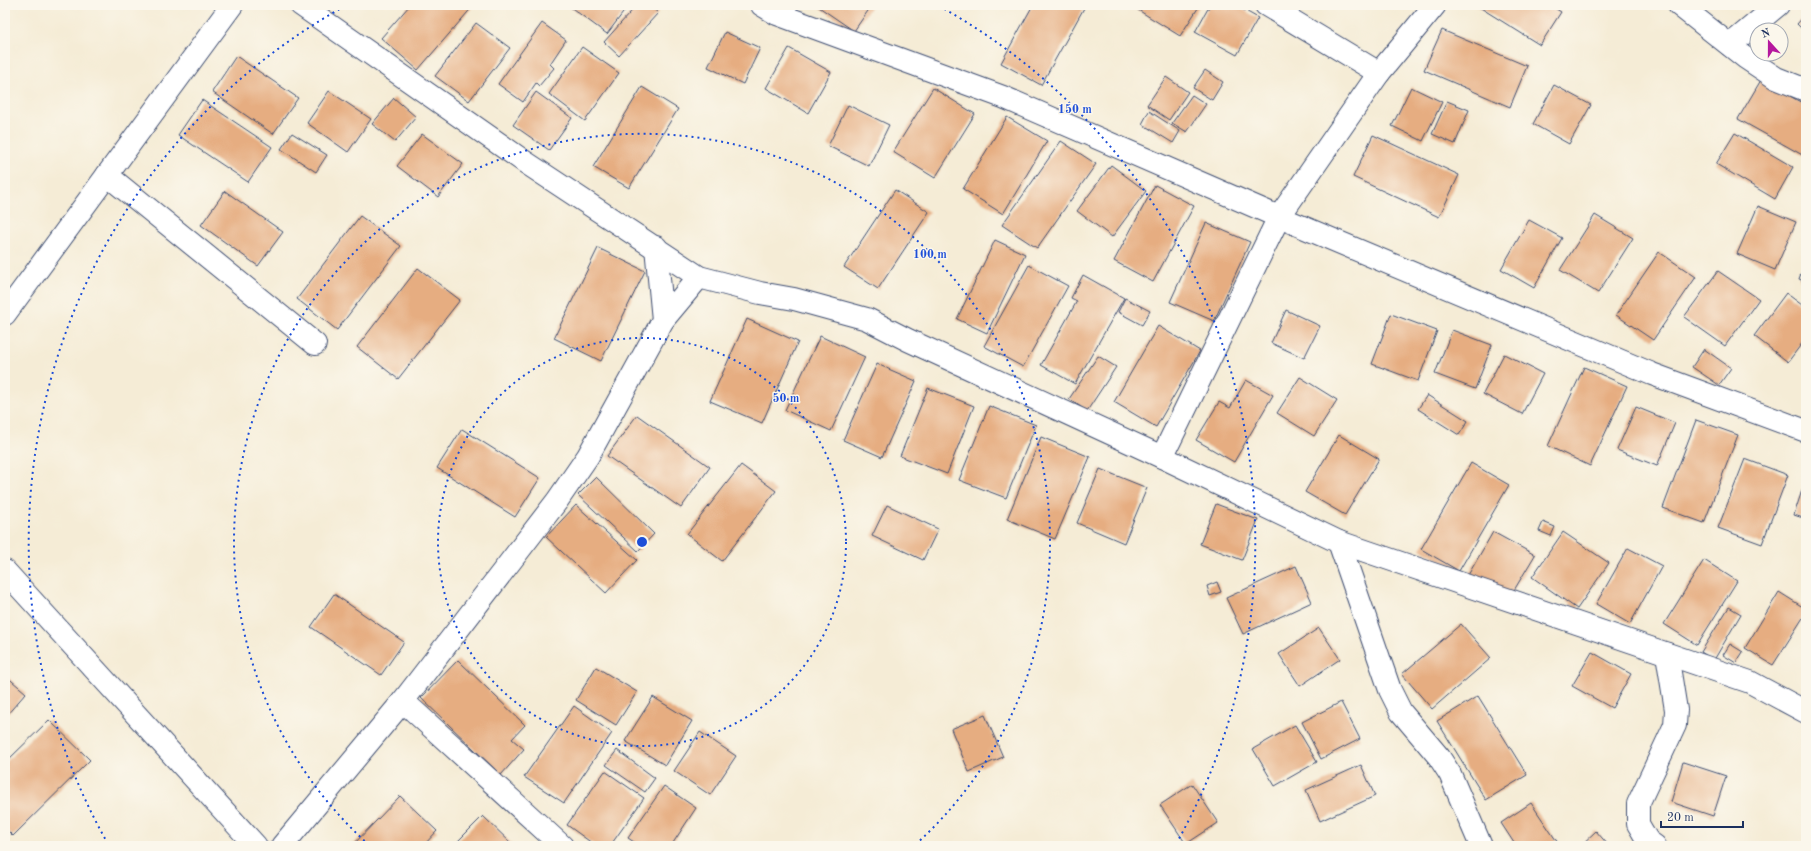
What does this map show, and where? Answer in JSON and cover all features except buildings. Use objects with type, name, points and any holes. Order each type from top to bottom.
[{"type":"street","points":[[5,314],[232,5]]},
{"type":"street","points":[[301,5],[525,162],[656,247],[699,277],[760,293],[794,299],[867,319],[923,347],[1162,457],[1339,542],[1750,682],[1806,712]]},
{"type":"street","points":[[762,5],[777,14],[1003,97],[1279,217],[1652,374],[1806,431]]},
{"type":"street","points":[[1266,5],[1379,73]]},
{"type":"street","points":[[1162,457],[1279,217],[1379,73],[1435,5]]},
{"type":"street","points":[[1679,5],[1730,45],[1776,78],[1806,90]]},
{"type":"street","points":[[1730,45],[1778,5]]},
{"type":"street","points":[[107,175],[315,344]]},
{"type":"street","points":[[656,247],[663,320]]},
{"type":"street","points":[[282,846],[403,700],[472,609],[519,551],[588,456],[663,320],[699,277]]},
{"type":"street","points":[[1339,542],[1390,690],[1401,712],[1439,757],[1450,774],[1481,846]]},
{"type":"street","points":[[5,571],[256,846]]},
{"type":"street","points":[[1655,846],[1648,841],[1638,824],[1638,804],[1675,725],[1676,710],[1667,654]]},
{"type":"street","points":[[403,700],[562,846]]}]
